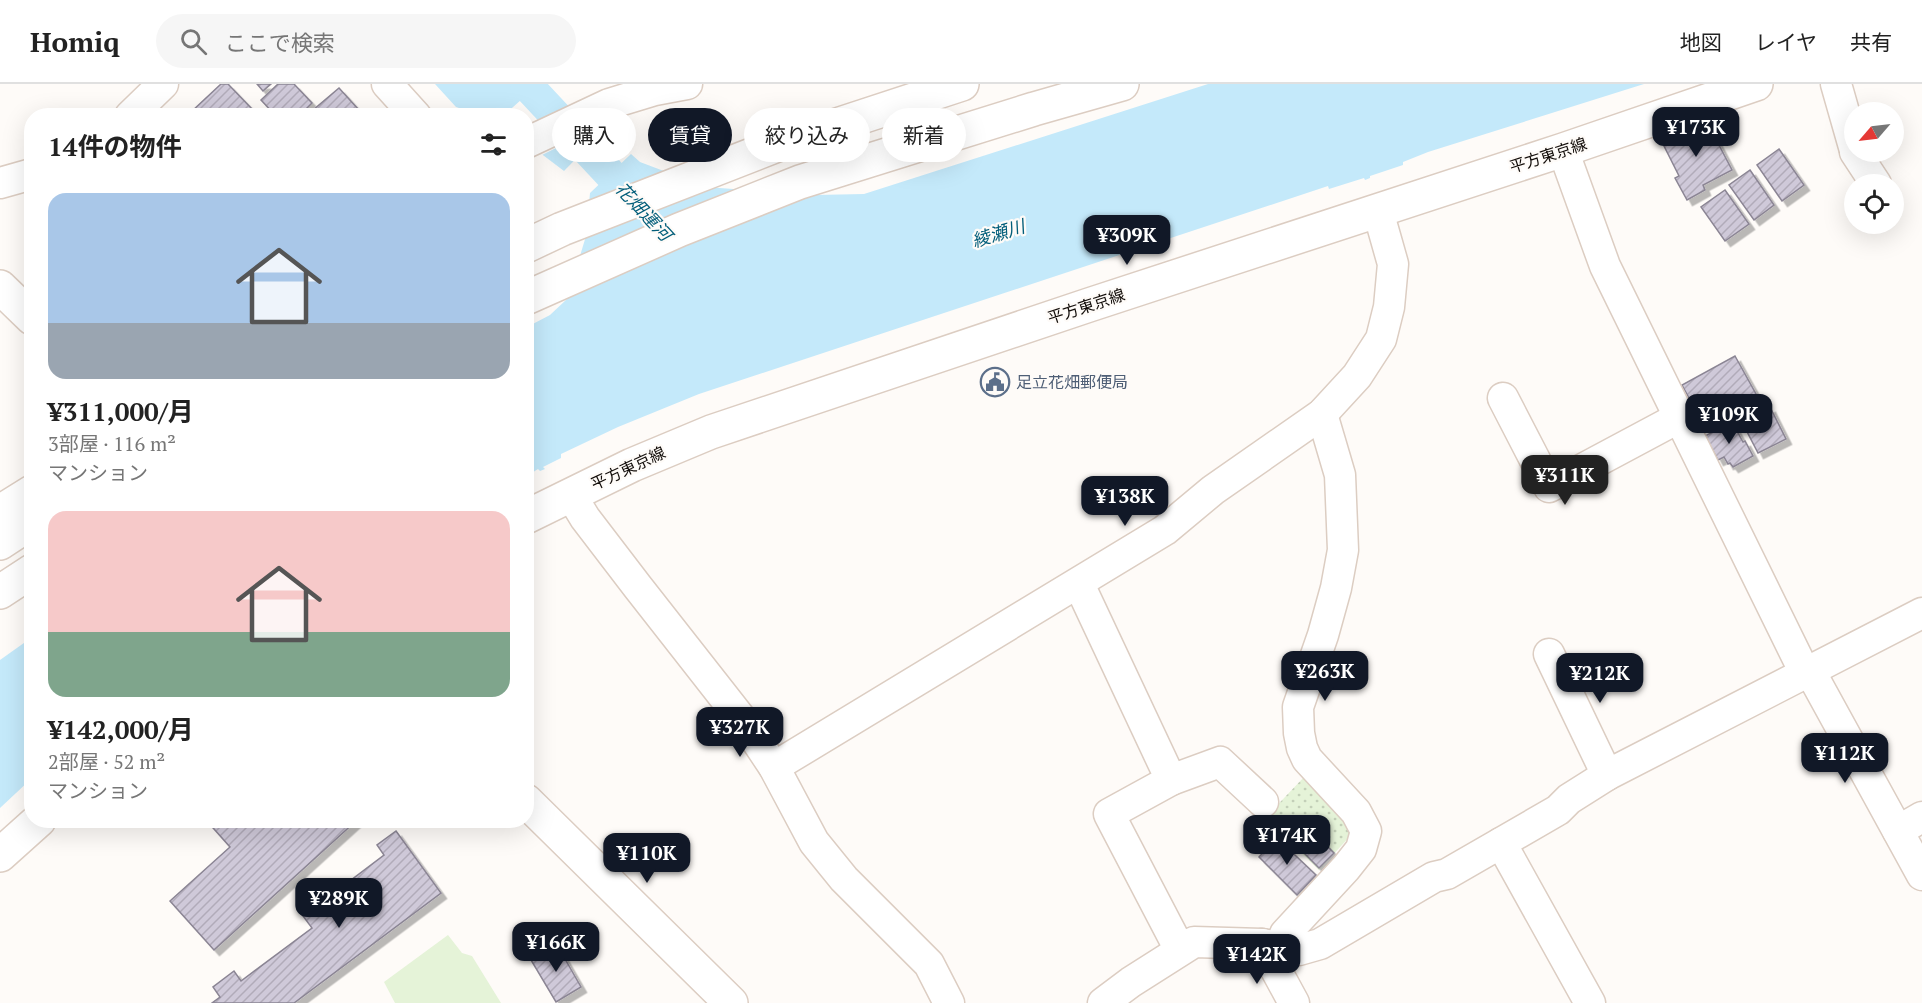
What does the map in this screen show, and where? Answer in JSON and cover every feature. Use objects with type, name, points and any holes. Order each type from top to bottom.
[{"type":"main road","points":[[534,242],[562,229],[786,142],[962,84]]},
{"type":"main road","points":[[534,294],[679,230],[800,183],[981,125],[1122,84]]},
{"type":"main road","name":"平方東京線","points":[[534,513],[632,465],[711,432],[1756,84]]},
{"type":"main road","points":[[0,287],[24,310]]},
{"type":"main road","points":[[0,512],[24,497]]},
{"type":"main road","points":[[0,543],[24,527]]},
{"type":"main road","points":[[0,592],[24,576]]},
{"type":"main road","points":[[534,809],[731,1003]]},
{"type":"main road","points":[[0,855],[30,828]]},
{"type":"street","points":[[138,108],[163,84]]},
{"type":"street","points":[[387,84],[409,108]]},
{"type":"street","points":[[534,138],[602,99],[687,84]]},
{"type":"street","points":[[1836,84],[1844,111]]},
{"type":"street","points":[[1563,150],[1605,266],[1800,663],[1810,671],[1910,824],[1922,875]]},
{"type":"street","points":[[0,183],[24,176]]},
{"type":"street","points":[[774,767],[1165,530],[1213,490],[1322,414],[1357,376],[1381,339],[1389,307],[1393,264],[1378,211]]},
{"type":"street","points":[[1503,398],[1549,487],[1680,417]]},
{"type":"street","points":[[1272,945],[1339,876],[1361,849],[1366,831],[1356,812],[1307,759],[1299,733],[1298,707],[1323,635],[1336,588],[1343,550],[1340,475],[1322,414]]},
{"type":"street","points":[[571,495],[585,518],[746,725],[774,767],[814,842],[844,879],[929,964],[949,1003]]},
{"type":"street","points":[[1079,584],[1171,780]]},
{"type":"street","points":[[1103,1003],[1194,942],[1272,945],[1299,950],[1320,945],[1434,877],[1447,874],[1558,810],[1569,799],[1607,775],[1922,613]]},
{"type":"street","points":[[1549,654],[1607,775]]},
{"type":"street","points":[[1180,950],[1109,814],[1171,780],[1220,762],[1263,802]]},
{"type":"street","points":[[1501,843],[1590,1003]]},
{"type":"street","points":[[1272,945],[1294,1003]]},
{"type":"green space","points":[[1305,776],[1345,817],[1353,833],[1319,870],[1265,818]]},
{"type":"green space","points":[[448,935],[462,953],[472,956],[501,1003],[395,1003],[384,982]]},
{"type":"water","points":[[435,84],[576,84],[595,108],[552,108],[552,162],[534,148],[534,108],[459,108]]},
{"type":"water","name":"綾瀬川","points":[[1208,84],[1644,84],[1428,152],[1365,180],[1364,178],[1329,189],[1328,186],[699,394],[618,427],[561,454],[561,458],[543,467],[545,469],[534,472],[534,323],[550,315],[567,299],[586,236],[590,193],[623,162],[636,162],[636,158],[706,187],[815,195],[864,194]]},
{"type":"water","points":[[552,162],[573,162],[564,171]]},
{"type":"water","points":[[24,643],[24,786],[0,808],[0,660]]},
{"type":"pier","points":[[539,84],[580,84],[598,108],[552,108],[552,150],[540,156],[534,152],[534,108],[512,108]]},
{"type":"building","points":[[221,84],[228,84],[251,108],[195,108]]},
{"type":"building","points":[[257,84],[271,84],[263,91]]},
{"type":"building","points":[[278,84],[294,84],[312,103],[307,108],[268,108],[261,100]]},
{"type":"building","points":[[339,88],[357,108],[315,108]]},
{"type":"building","points":[[1700,119],[1705,131],[1710,128],[1732,170],[1703,185],[1705,190],[1687,200],[1675,178],[1679,176],[1661,140]]},
{"type":"building","points":[[1779,149],[1804,185],[1782,201],[1757,165]]},
{"type":"building","points":[[1750,170],[1774,205],[1754,220],[1729,185]]},
{"type":"building","points":[[1725,190],[1749,224],[1725,241],[1701,207]]},
{"type":"building","points":[[1735,356],[1756,394],[1719,414],[1716,410],[1705,416],[1694,395],[1689,398],[1682,385]]},
{"type":"building","points":[[1770,407],[1786,439],[1758,453],[1742,422]]},
{"type":"building","points":[[1732,422],[1753,456],[1733,467],[1724,457],[1718,460],[1705,436]]},
{"type":"building","points":[[213,828],[348,828],[214,950],[170,901],[230,847]]},
{"type":"building","points":[[396,831],[441,893],[294,1003],[212,1003],[220,997],[213,987],[234,971],[241,981],[312,928],[300,912],[317,899],[328,915],[338,907],[330,896],[384,855],[377,845]]},
{"type":"building","points":[[1277,838],[1316,875],[1297,895],[1259,857]]},
{"type":"building","points":[[1320,839],[1334,853],[1319,868],[1305,854]]},
{"type":"building","points":[[557,945],[581,987],[556,1002],[531,960]]},
{"type":"waterway","name":"花畑運河","points":[[526,84],[639,205]]},
{"type":"place","name":"足立花畑郵便局","points":[[995,382]]}]
